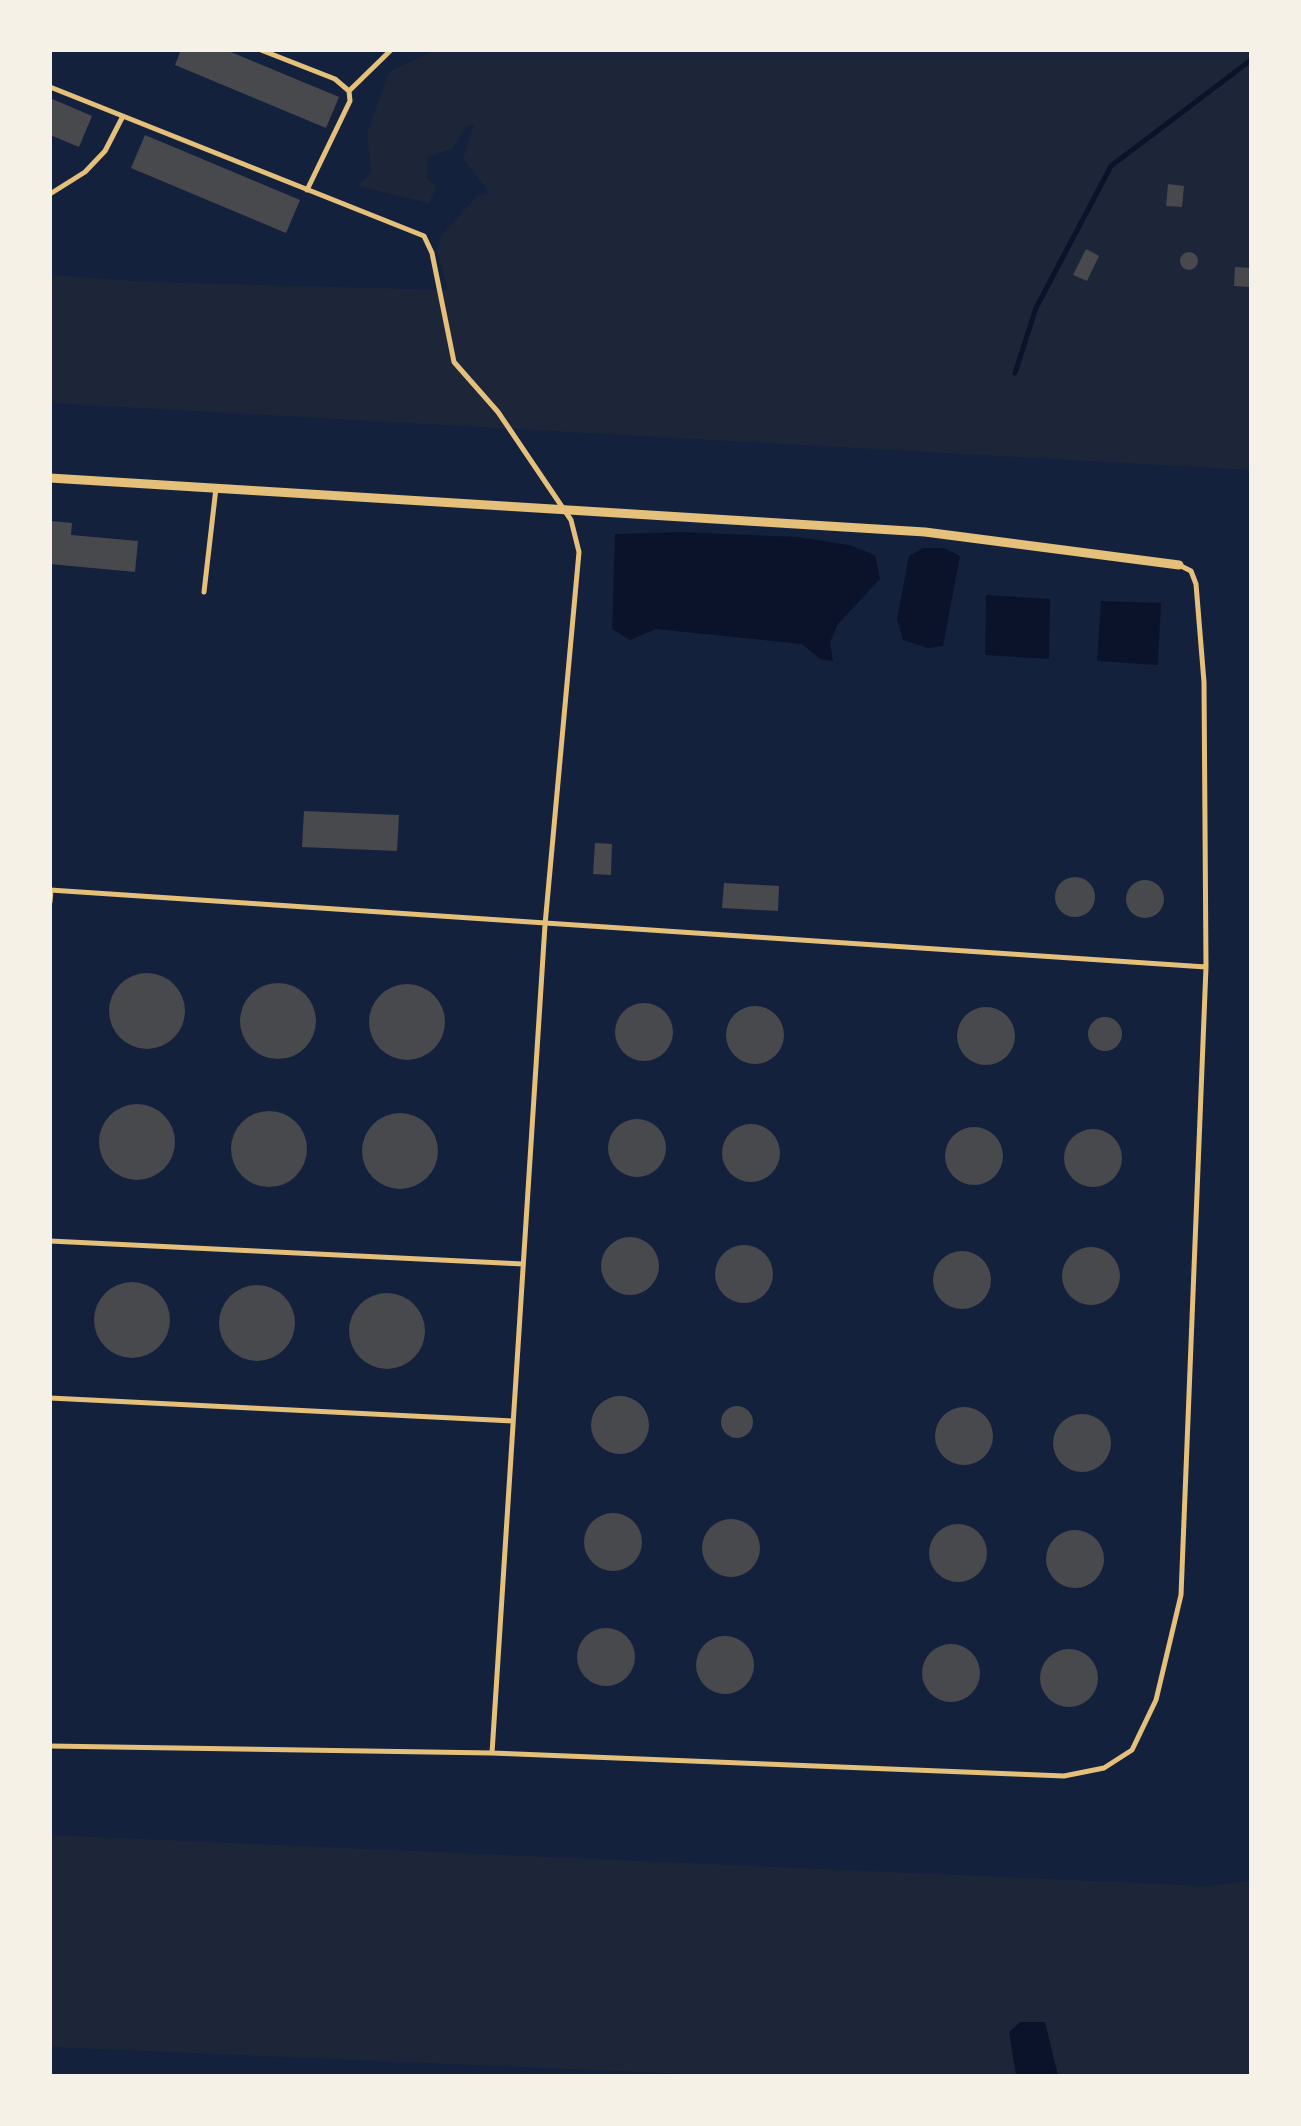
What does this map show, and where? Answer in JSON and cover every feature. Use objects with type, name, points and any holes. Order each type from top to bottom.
[{"type":"street","points":[[50,478],[926,532],[1179,564]]},
{"type":"lane","points":[[262,50],[335,79],[350,91]]},
{"type":"lane","points":[[307,192],[350,101],[350,91],[391,50]]},
{"type":"lane","points":[[50,87],[424,236],[436,268],[454,362],[498,412],[571,520],[579,552],[545,925],[492,1753]]},
{"type":"lane","points":[[50,194],[85,172],[105,151],[122,116]]},
{"type":"lane","points":[[204,592],[216,488]]},
{"type":"lane","points":[[50,1746],[492,1753],[1064,1776],[1104,1768],[1132,1750],[1156,1700],[1180,1595],[1206,968],[1204,682],[1196,584],[1192,571],[1179,564]]},
{"type":"lane","points":[[50,902],[50,890],[1206,968]]},
{"type":"lane","points":[[50,1241],[524,1264]]},
{"type":"lane","points":[[50,1398],[514,1421]]},
{"type":"shaded area","points":[[435,50],[1251,50],[1251,470],[50,403],[50,275],[150,282],[448,290],[437,250],[441,236],[477,196],[490,193],[463,159],[474,124],[466,126],[453,148],[427,157],[427,179],[437,186],[429,203],[358,186],[371,172],[367,134],[389,72]]},
{"type":"shaded area","points":[[682,532],[797,537],[849,545],[875,555],[880,579],[838,624],[830,642],[833,661],[820,659],[802,644],[656,629],[630,640],[612,629],[615,534]]},
{"type":"shaded area","points":[[923,548],[944,548],[960,556],[943,646],[928,648],[903,640],[897,619],[909,556]]},
{"type":"shaded area","points":[[986,595],[1050,599],[1049,659],[985,655]]},
{"type":"shaded area","points":[[1101,601],[1161,603],[1158,665],[1097,661]]},
{"type":"shaded area","points":[[50,1835],[1207,1886],[1251,1881],[1251,2076],[1058,2076],[1045,2022],[1017,2076],[733,2076],[50,2047]]},
{"type":"shaded area","points":[[1020,2022],[1045,2022],[1058,2076],[1016,2075],[1009,2032]]},
{"type":"building","points":[[181,50],[226,50],[339,97],[326,128],[175,65]]},
{"type":"building","points":[[50,98],[92,116],[79,147],[50,135]]},
{"type":"building","points":[[145,135],[300,200],[286,233],[131,168]]},
{"type":"building","points":[[1168,184],[1184,186],[1182,207],[1166,206]]},
{"type":"building","points":[[1086,249],[1099,256],[1087,281],[1073,275]]},
{"type":"building","points":[[1189,252],[1198,261],[1189,270],[1180,261]]},
{"type":"building","points":[[1235,267],[1250,268],[1249,287],[1234,286]]},
{"type":"building","points":[[51,521],[72,523],[71,535],[138,541],[135,572],[50,564]]},
{"type":"building","points":[[304,811],[399,815],[397,851],[302,847]]},
{"type":"building","points":[[595,843],[612,844],[611,875],[593,874]]},
{"type":"building","points":[[1075,877],[1089,883],[1095,897],[1089,911],[1075,917],[1061,911],[1055,897],[1061,883]]},
{"type":"building","points":[[1145,880],[1159,885],[1164,899],[1159,913],[1145,918],[1131,913],[1126,899],[1131,885]]},
{"type":"building","points":[[724,883],[779,886],[778,911],[722,908]]},
{"type":"building","points":[[147,973],[174,984],[185,1011],[174,1038],[147,1049],[120,1038],[109,1011],[120,984]]},
{"type":"building","points":[[278,983],[305,994],[316,1021],[305,1048],[278,1059],[251,1048],[240,1021],[251,994]]},
{"type":"building","points":[[407,984],[434,995],[445,1022],[434,1049],[407,1060],[380,1049],[369,1022],[380,995]]},
{"type":"building","points":[[644,1003],[665,1011],[673,1032],[665,1053],[644,1061],[623,1053],[615,1032],[623,1011]]},
{"type":"building","points":[[755,1006],[776,1014],[784,1035],[776,1056],[755,1064],[734,1056],[726,1035],[734,1014]]},
{"type":"building","points":[[986,1007],[1007,1015],[1015,1036],[1007,1057],[986,1065],[965,1057],[957,1036],[965,1015]]},
{"type":"building","points":[[1105,1017],[1117,1022],[1122,1034],[1117,1046],[1105,1051],[1093,1046],[1088,1034],[1093,1022]]},
{"type":"building","points":[[137,1104],[164,1115],[175,1142],[164,1169],[137,1180],[110,1169],[99,1142],[110,1115]]},
{"type":"building","points":[[269,1111],[296,1122],[307,1149],[296,1176],[269,1187],[242,1176],[231,1149],[242,1122]]},
{"type":"building","points":[[400,1113],[427,1124],[438,1151],[427,1178],[400,1189],[373,1178],[362,1151],[373,1124]]},
{"type":"building","points":[[637,1119],[658,1127],[666,1148],[658,1169],[637,1177],[616,1169],[608,1148],[616,1127]]},
{"type":"building","points":[[751,1124],[772,1132],[780,1153],[772,1174],[751,1182],[730,1174],[722,1153],[730,1132]]},
{"type":"building","points":[[974,1127],[995,1135],[1003,1156],[995,1177],[974,1185],[953,1177],[945,1156],[953,1135]]},
{"type":"building","points":[[1093,1129],[1114,1137],[1122,1158],[1114,1179],[1093,1187],[1072,1179],[1064,1158],[1072,1137]]},
{"type":"building","points":[[630,1237],[651,1245],[659,1266],[651,1287],[630,1295],[609,1287],[601,1266],[609,1245]]},
{"type":"building","points":[[744,1245],[765,1253],[773,1274],[765,1295],[744,1303],[723,1295],[715,1274],[723,1253]]},
{"type":"building","points":[[1091,1247],[1112,1255],[1120,1276],[1112,1297],[1091,1305],[1070,1297],[1062,1276],[1070,1255]]},
{"type":"building","points":[[962,1251],[983,1259],[991,1280],[983,1301],[962,1309],[941,1301],[933,1280],[941,1259]]},
{"type":"building","points":[[132,1282],[159,1293],[170,1320],[159,1347],[132,1358],[105,1347],[94,1320],[105,1293]]},
{"type":"building","points":[[257,1285],[284,1296],[295,1323],[284,1350],[257,1361],[230,1350],[219,1323],[230,1296]]},
{"type":"building","points":[[387,1293],[414,1304],[425,1331],[414,1358],[387,1369],[360,1358],[349,1331],[360,1304]]},
{"type":"building","points":[[620,1396],[641,1404],[649,1425],[641,1446],[620,1454],[599,1446],[591,1425],[599,1404]]},
{"type":"building","points":[[737,1406],[749,1410],[753,1422],[749,1434],[737,1438],[725,1434],[721,1422],[725,1410]]},
{"type":"building","points":[[964,1407],[985,1415],[993,1436],[985,1457],[964,1465],[943,1457],[935,1436],[943,1415]]},
{"type":"building","points":[[1082,1414],[1103,1422],[1111,1443],[1103,1464],[1082,1472],[1061,1464],[1053,1443],[1061,1422]]},
{"type":"building","points":[[613,1513],[634,1521],[642,1542],[634,1563],[613,1571],[592,1563],[584,1542],[592,1521]]},
{"type":"building","points":[[731,1519],[752,1527],[760,1548],[752,1569],[731,1577],[710,1569],[702,1548],[710,1527]]},
{"type":"building","points":[[958,1524],[979,1532],[987,1553],[979,1574],[958,1582],[937,1574],[929,1553],[937,1532]]},
{"type":"building","points":[[1075,1530],[1096,1538],[1104,1559],[1096,1580],[1075,1588],[1054,1580],[1046,1559],[1054,1538]]},
{"type":"building","points":[[606,1628],[627,1636],[635,1657],[627,1678],[606,1686],[585,1678],[577,1657],[585,1636]]},
{"type":"building","points":[[725,1636],[746,1644],[754,1665],[746,1686],[725,1694],[704,1686],[696,1665],[704,1644]]},
{"type":"building","points":[[951,1644],[972,1652],[980,1673],[972,1694],[951,1702],[930,1694],[922,1673],[930,1652]]},
{"type":"building","points":[[1069,1649],[1090,1657],[1098,1678],[1090,1699],[1069,1707],[1048,1699],[1040,1678],[1048,1657]]},
{"type":"waterway","points":[[1015,373],[1036,308],[1111,166],[1251,60]]}]
